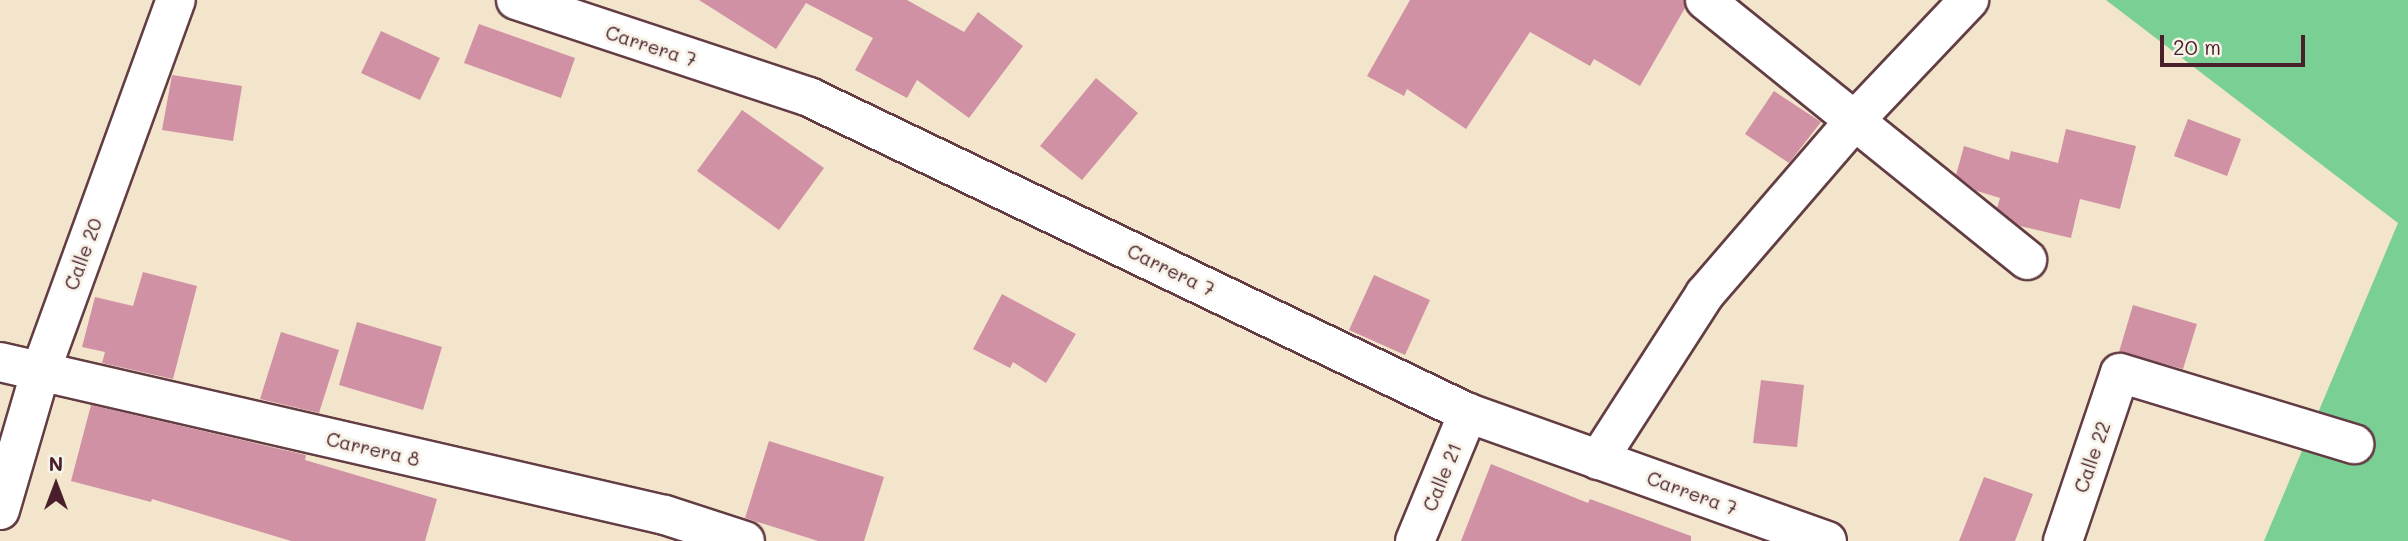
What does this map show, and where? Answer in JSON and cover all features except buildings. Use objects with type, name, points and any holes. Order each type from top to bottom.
[{"type":"street","name":"Calle 20","points":[[0,510],[40,373],[176,0]]},
{"type":"street","name":"Carrera 7","points":[[516,0],[809,97],[1468,413],[1827,541]]},
{"type":"street","points":[[1705,0],[1857,118],[2027,260]]},
{"type":"street","points":[[1598,460],[1704,294],[1857,118],[1969,0]]},
{"type":"street","name":"Carrera 8","points":[[0,362],[665,515],[746,541]]},
{"type":"street","name":"Calle 22","points":[[2063,541],[2120,373],[2354,444]]},
{"type":"street","name":"Calle 21","points":[[1415,541],[1468,413]]},
{"type":"green space","points":[[2106,0],[2408,0],[2408,541],[2264,541],[2398,223]]}]
